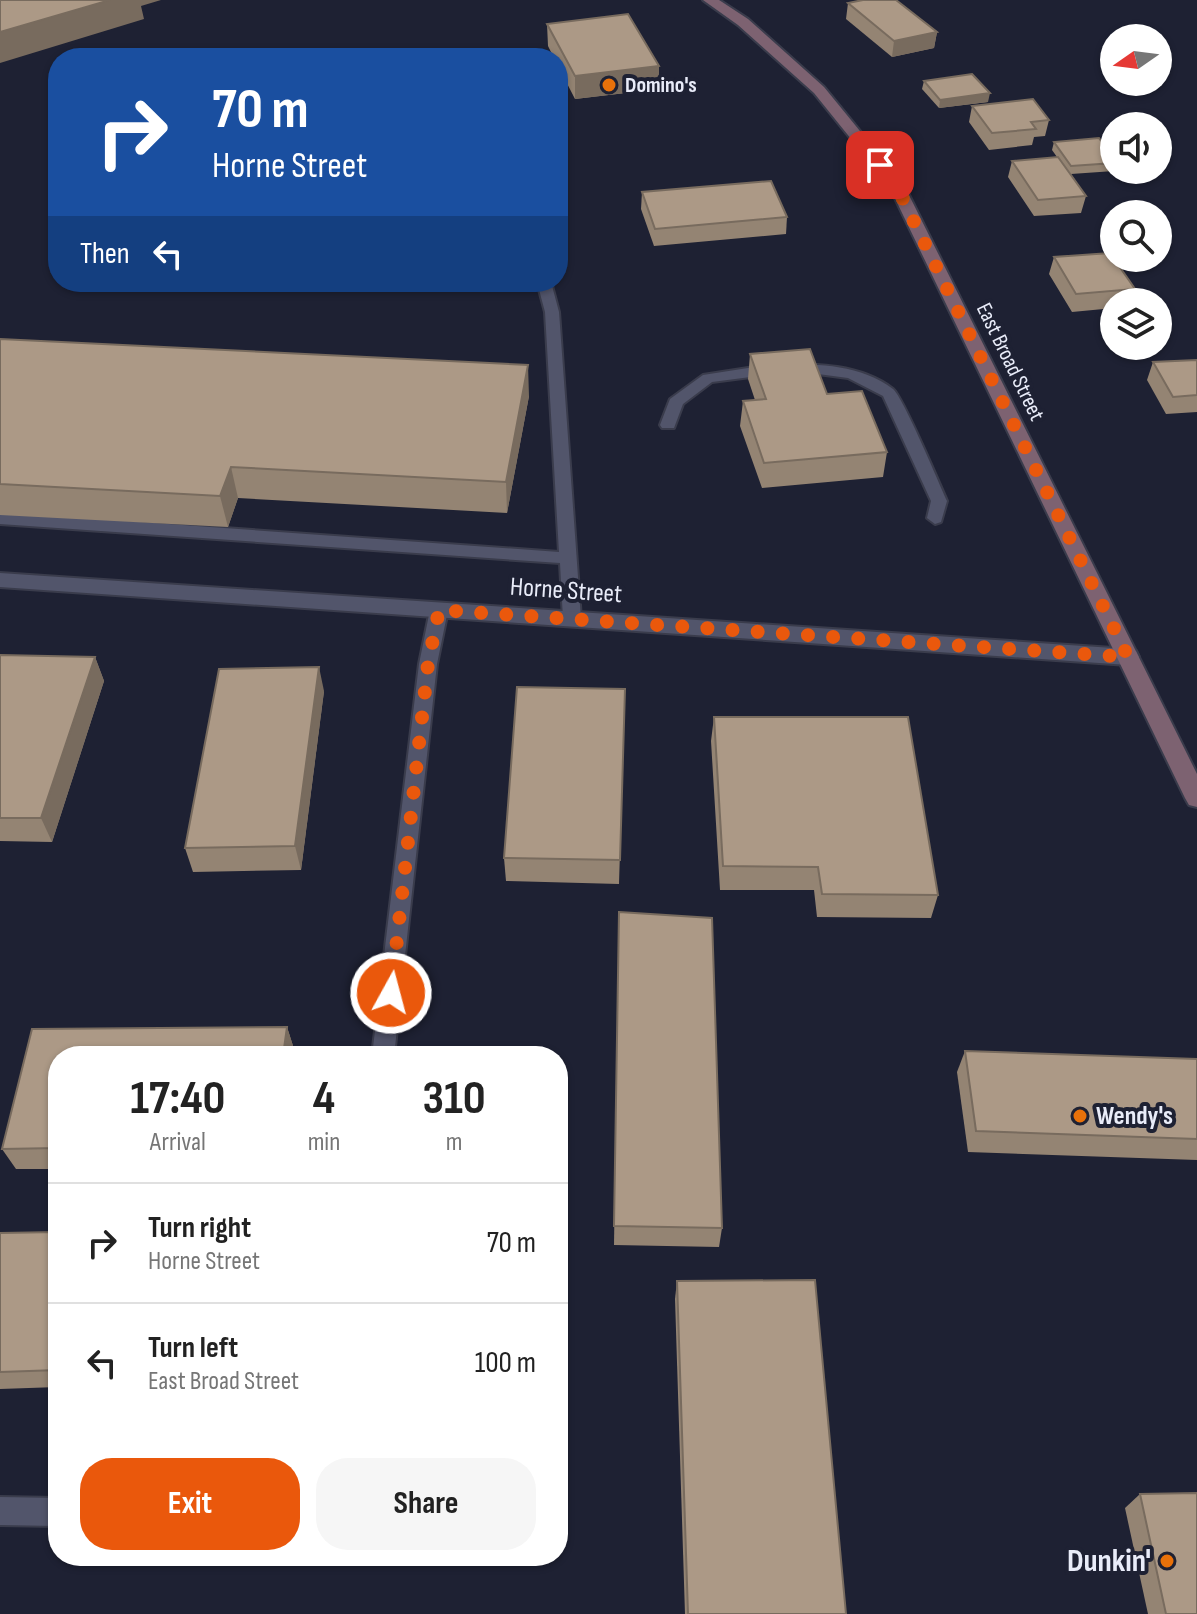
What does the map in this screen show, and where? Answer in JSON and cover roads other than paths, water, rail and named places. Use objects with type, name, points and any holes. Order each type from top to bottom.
[{"type":"main road","name":"East Broad Street","points":[[710,0],[743,22],[819,90],[896,185],[1197,798]]},
{"type":"street","name":"Horne Street","points":[[0,580],[1128,657]]},
{"type":"lane","points":[[547,292],[552,312],[572,619]]},
{"type":"lane","points":[[668,425],[676,402],[708,378],[773,369],[818,369],[852,374],[889,393],[939,501],[935,518]]},
{"type":"lane","points":[[0,518],[568,558]]},
{"type":"lane","points":[[384,1046],[428,664],[439,610]]},
{"type":"lane","points":[[0,1511],[48,1512]]},
{"type":"place","name":"Domino's","points":[[609,85]]},
{"type":"place","name":"Wendy's","points":[[1080,1116]]},
{"type":"place","name":"Dunkin'","points":[[1167,1561]]}]
